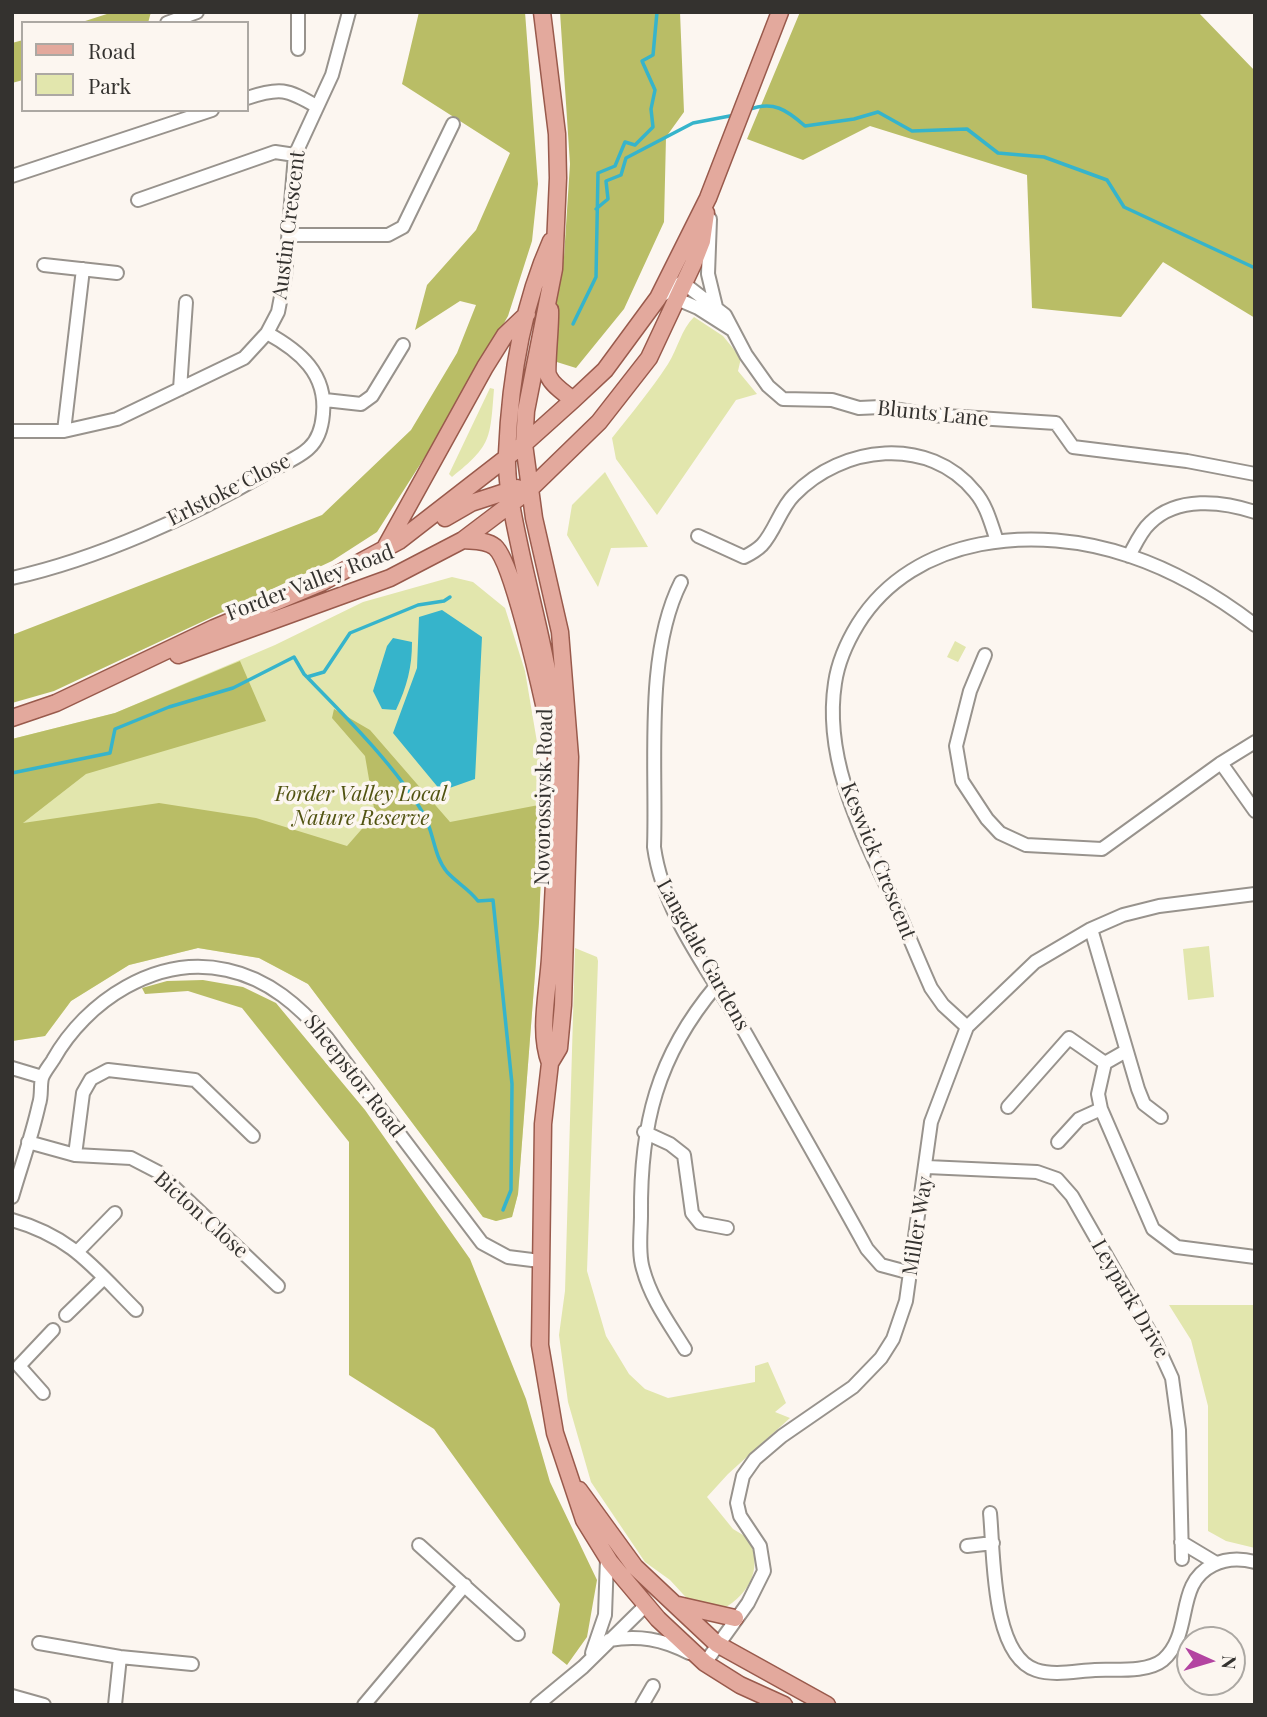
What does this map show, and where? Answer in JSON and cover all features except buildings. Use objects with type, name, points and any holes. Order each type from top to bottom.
[{"type":"main road","points":[[524,444],[526,408],[554,269],[557,134],[542,12]]},
{"type":"main road","points":[[708,198],[780,12]]},
{"type":"main road","name":"Forder Valley Road","points":[[12,718],[378,582],[463,540],[510,496],[530,490],[610,407],[649,358],[702,241],[708,198]]},
{"type":"main road","name":"Forder Valley Road","points":[[90,688],[214,628],[321,583],[393,544],[524,444],[605,370],[658,298],[708,198]]},
{"type":"main road","points":[[507,457],[510,395],[514,374],[527,314],[555,234]]},
{"type":"main road","points":[[549,304],[552,331],[547,372],[552,382],[573,400]]},
{"type":"main road","points":[[393,544],[485,366],[505,335],[527,314]]},
{"type":"main road","name":"Novorossiysk Road","points":[[524,444],[530,490],[560,632],[570,757],[559,1048],[550,1063],[543,1124],[540,1345],[555,1433],[584,1520],[607,1557],[646,1605],[703,1661],[740,1685],[776,1703]]},
{"type":"main road","name":"Novorossiysk Road","points":[[507,457],[510,496],[549,674],[555,735],[556,808],[545,1051],[550,1063]]},
{"type":"main road","points":[[393,544],[416,537],[471,503],[510,496]]},
{"type":"main road","points":[[463,540],[488,542],[497,548],[514,592],[547,722],[555,735]]},
{"type":"main road","name":"Novorossiysk Road","points":[[573,1483],[635,1567],[718,1644],[827,1705]]},
{"type":"main road","points":[[646,1605],[666,1597],[735,1618]]},
{"type":"street","points":[[172,21],[197,12]]},
{"type":"street","points":[[298,12],[298,49]]},
{"type":"street","name":"Austin Crescent","points":[[12,431],[64,431],[117,419],[244,358],[267,333],[278,312],[290,235],[295,155],[332,75],[349,12]]},
{"type":"street","points":[[248,98],[284,89],[316,106]]},
{"type":"street","points":[[12,176],[206,112]]},
{"type":"street","points":[[290,235],[387,235],[397,232],[403,227],[453,124]]},
{"type":"street","points":[[138,200],[275,152],[295,155]]},
{"type":"street","points":[[708,198],[712,240],[708,274],[716,307]]},
{"type":"street","points":[[44,265],[117,273]]},
{"type":"street","points":[[64,431],[83,269]]},
{"type":"street","points":[[658,298],[684,284]]},
{"type":"street","name":"Blunts Lane","points":[[684,284],[716,307],[768,386],[783,399],[832,400],[859,408],[881,407],[930,415],[1044,421],[1056,423],[1073,447],[1187,461],[1255,474]]},
{"type":"street","points":[[677,299],[698,307],[734,331]]},
{"type":"street","points":[[180,390],[186,302]]},
{"type":"street","points":[[267,333],[287,344],[312,367],[325,400],[361,404],[372,396],[403,345]]},
{"type":"street","name":"Erlstoke Close","points":[[12,578],[141,534],[223,498],[310,448],[321,429],[325,400]]},
{"type":"street","points":[[698,536],[744,557],[762,545],[792,496],[814,477],[865,456],[902,453],[933,459],[964,480],[987,510],[997,541]]},
{"type":"street","points":[[1129,556],[1148,524],[1167,509],[1192,503],[1255,512]]},
{"type":"street","name":"Keswick Crescent","points":[[967,1027],[933,992],[851,806],[838,758],[834,718],[835,683],[852,634],[886,589],[928,559],[997,541],[1038,540],[1129,556],[1205,590],[1255,625]]},
{"type":"street","name":"Langdale Gardens","points":[[681,582],[673,600],[659,654],[654,847],[658,876],[665,895],[867,1249],[881,1265],[911,1273]]},
{"type":"street","points":[[985,655],[970,691],[956,746],[962,781],[993,826],[1026,845],[1102,849],[1221,763],[1255,742]]},
{"type":"street","points":[[1221,763],[1255,811]]},
{"type":"street","name":"Miller Way","points":[[703,1661],[754,1593],[764,1572],[760,1546],[740,1516],[737,1503],[743,1476],[755,1460],[782,1436],[853,1387],[881,1358],[900,1322],[911,1273],[931,1122],[967,1027],[1035,962],[1091,929],[1123,915],[1159,906],[1255,894]]},
{"type":"street","points":[[1091,929],[1144,1104],[1161,1117]]},
{"type":"street","name":"Sheepstor Road","points":[[12,1197],[40,1102],[42,1077],[79,1021],[130,985],[153,975],[199,967],[247,976],[286,997],[307,1016],[482,1243],[508,1257],[540,1261]]},
{"type":"street","points":[[685,1349],[655,1301],[642,1266],[644,1132],[665,1063],[686,1027],[716,986]]},
{"type":"street","points":[[1007,1107],[1069,1038],[1105,1063]]},
{"type":"street","points":[[1126,1051],[1105,1063],[1098,1094],[1101,1109],[1153,1229],[1177,1247],[1255,1257]]},
{"type":"street","points":[[12,1068],[42,1077]]},
{"type":"street","points":[[75,1155],[83,1093],[91,1079],[108,1070],[195,1080],[253,1136]]},
{"type":"street","points":[[1058,1142],[1079,1119],[1101,1109]]},
{"type":"street","points":[[644,1132],[670,1144],[684,1155],[692,1213],[700,1223],[727,1228]]},
{"type":"street","name":"Bicton Close","points":[[28,1142],[75,1155],[131,1158],[158,1172],[278,1286]]},
{"type":"street","name":"Leypark Drive","points":[[927,1167],[1037,1172],[1057,1179],[1072,1196],[1161,1353],[1172,1378],[1179,1430],[1182,1559]]},
{"type":"street","points":[[78,1251],[115,1213]]},
{"type":"street","points":[[12,1220],[55,1235],[78,1251],[136,1310]]},
{"type":"street","points":[[66,1315],[104,1278]]},
{"type":"street","points":[[43,1393],[14,1367],[53,1331]]},
{"type":"street","points":[[990,1513],[1005,1636],[1024,1664],[1047,1673],[1123,1669],[1160,1662],[1179,1639],[1190,1587],[1202,1571],[1229,1559],[1255,1562]]},
{"type":"street","points":[[1181,1542],[1216,1563]]},
{"type":"street","points":[[967,1546],[993,1544]]},
{"type":"street","points":[[419,1545],[518,1634]]},
{"type":"street","points":[[590,1660],[605,1615],[607,1557]]},
{"type":"street","points":[[364,1705],[465,1585]]},
{"type":"street","points":[[537,1705],[590,1660],[646,1605]]},
{"type":"street","points":[[609,1640],[642,1637],[661,1640],[703,1661]]},
{"type":"street","points":[[39,1643],[120,1657],[192,1664]]},
{"type":"street","points":[[115,1705],[120,1657]]},
{"type":"street","points":[[642,1705],[653,1686]]},
{"type":"street","points":[[12,1696],[44,1705]]},
{"type":"green space","points":[[113,12],[151,12],[149,21],[85,21]]},
{"type":"green space","points":[[419,12],[525,12],[538,184],[532,241],[508,316],[460,402],[377,532],[332,561],[54,691],[12,703],[12,635],[322,515],[411,430],[457,353],[476,305],[460,301],[415,330],[427,285],[476,230],[510,153],[402,84]]},
{"type":"green space","points":[[560,12],[680,12],[684,112],[666,137],[664,222],[624,309],[576,368],[544,358],[564,257],[570,164]]},
{"type":"green space","points":[[800,12],[1198,12],[1255,71],[1255,318],[1163,262],[1121,317],[1032,308],[1027,175],[870,126],[803,160],[747,139]]},
{"type":"green space","points":[[21,41],[21,81],[12,83],[12,43]]},
{"type":"green space","points":[[694,317],[723,336],[741,358],[738,371],[757,394],[736,400],[657,515],[616,459],[612,438],[661,374]]},
{"type":"green space","points":[[490,388],[494,389],[490,430],[486,440],[475,457],[452,477],[449,474]]},
{"type":"green space","points":[[605,472],[648,547],[611,548],[598,587],[567,535],[572,505]]},
{"type":"green space","name":"Forder Valley Local Nature Reserve","points":[[452,577],[473,582],[505,608],[525,671],[539,754],[544,804],[539,922],[518,1194],[512,1217],[496,1221],[483,1217],[308,984],[259,958],[198,948],[129,965],[71,1001],[45,1036],[12,1041],[12,739],[115,713],[275,645],[363,602]]},
{"type":"green space","points":[[955,641],[966,647],[958,662],[947,657]]},
{"type":"green space","name":"Forder Valley Local Nature Reserve","points":[[240,661],[266,721],[86,774],[23,823],[159,803],[256,818],[347,846],[375,814],[365,756],[332,718],[334,709],[370,730],[450,822],[544,804],[539,922],[518,1194],[512,1217],[496,1221],[483,1217],[308,984],[259,958],[198,948],[129,965],[71,1001],[45,1036],[12,1041],[12,739],[115,713]]},
{"type":"green space","points":[[1209,946],[1214,997],[1188,1000],[1183,949]]},
{"type":"green space","points":[[575,948],[597,957],[598,961],[587,1271],[606,1336],[629,1374],[645,1389],[668,1398],[755,1382],[755,1366],[768,1362],[786,1403],[775,1412],[790,1418],[728,1474],[707,1497],[733,1529],[748,1538],[755,1561],[754,1572],[744,1591],[717,1612],[693,1605],[670,1580],[645,1562],[591,1482],[568,1402],[559,1335],[565,1291]]},
{"type":"green space","points":[[203,980],[243,987],[276,1003],[365,1110],[470,1259],[526,1399],[550,1482],[597,1580],[587,1637],[567,1665],[552,1653],[560,1604],[434,1429],[349,1375],[349,1142],[242,1008],[188,991],[145,994],[142,988],[167,981]]},
{"type":"green space","points":[[1169,1305],[1255,1305],[1255,1548],[1226,1541],[1208,1531],[1208,1406],[1191,1340]]},
{"type":"water","points":[[442,610],[482,637],[475,779],[441,791],[393,733],[417,668],[419,617]]},
{"type":"water","points":[[393,638],[412,642],[408,677],[396,710],[382,709],[373,691],[387,646]]},
{"type":"waterway","points":[[573,324],[596,277],[598,173],[615,166],[625,142],[635,145],[653,127],[651,109],[655,90],[642,61],[653,55],[657,12]]},
{"type":"waterway","points":[[748,110],[772,106],[792,115],[805,126],[854,119],[878,112],[912,131],[967,129],[998,153],[1044,157],[1107,180],[1124,207],[1255,268]]},
{"type":"waterway","points":[[596,209],[608,199],[606,181],[621,175],[626,158],[693,123],[735,115]]},
{"type":"waterway","points":[[307,677],[324,672],[350,633],[418,605],[444,601],[450,597]]},
{"type":"waterway","points":[[12,773],[110,753],[115,729],[169,707],[233,688],[294,657],[304,674],[368,740],[398,776],[427,820],[439,858],[447,872],[478,901],[493,900],[512,1084],[511,1190],[503,1210]]}]
